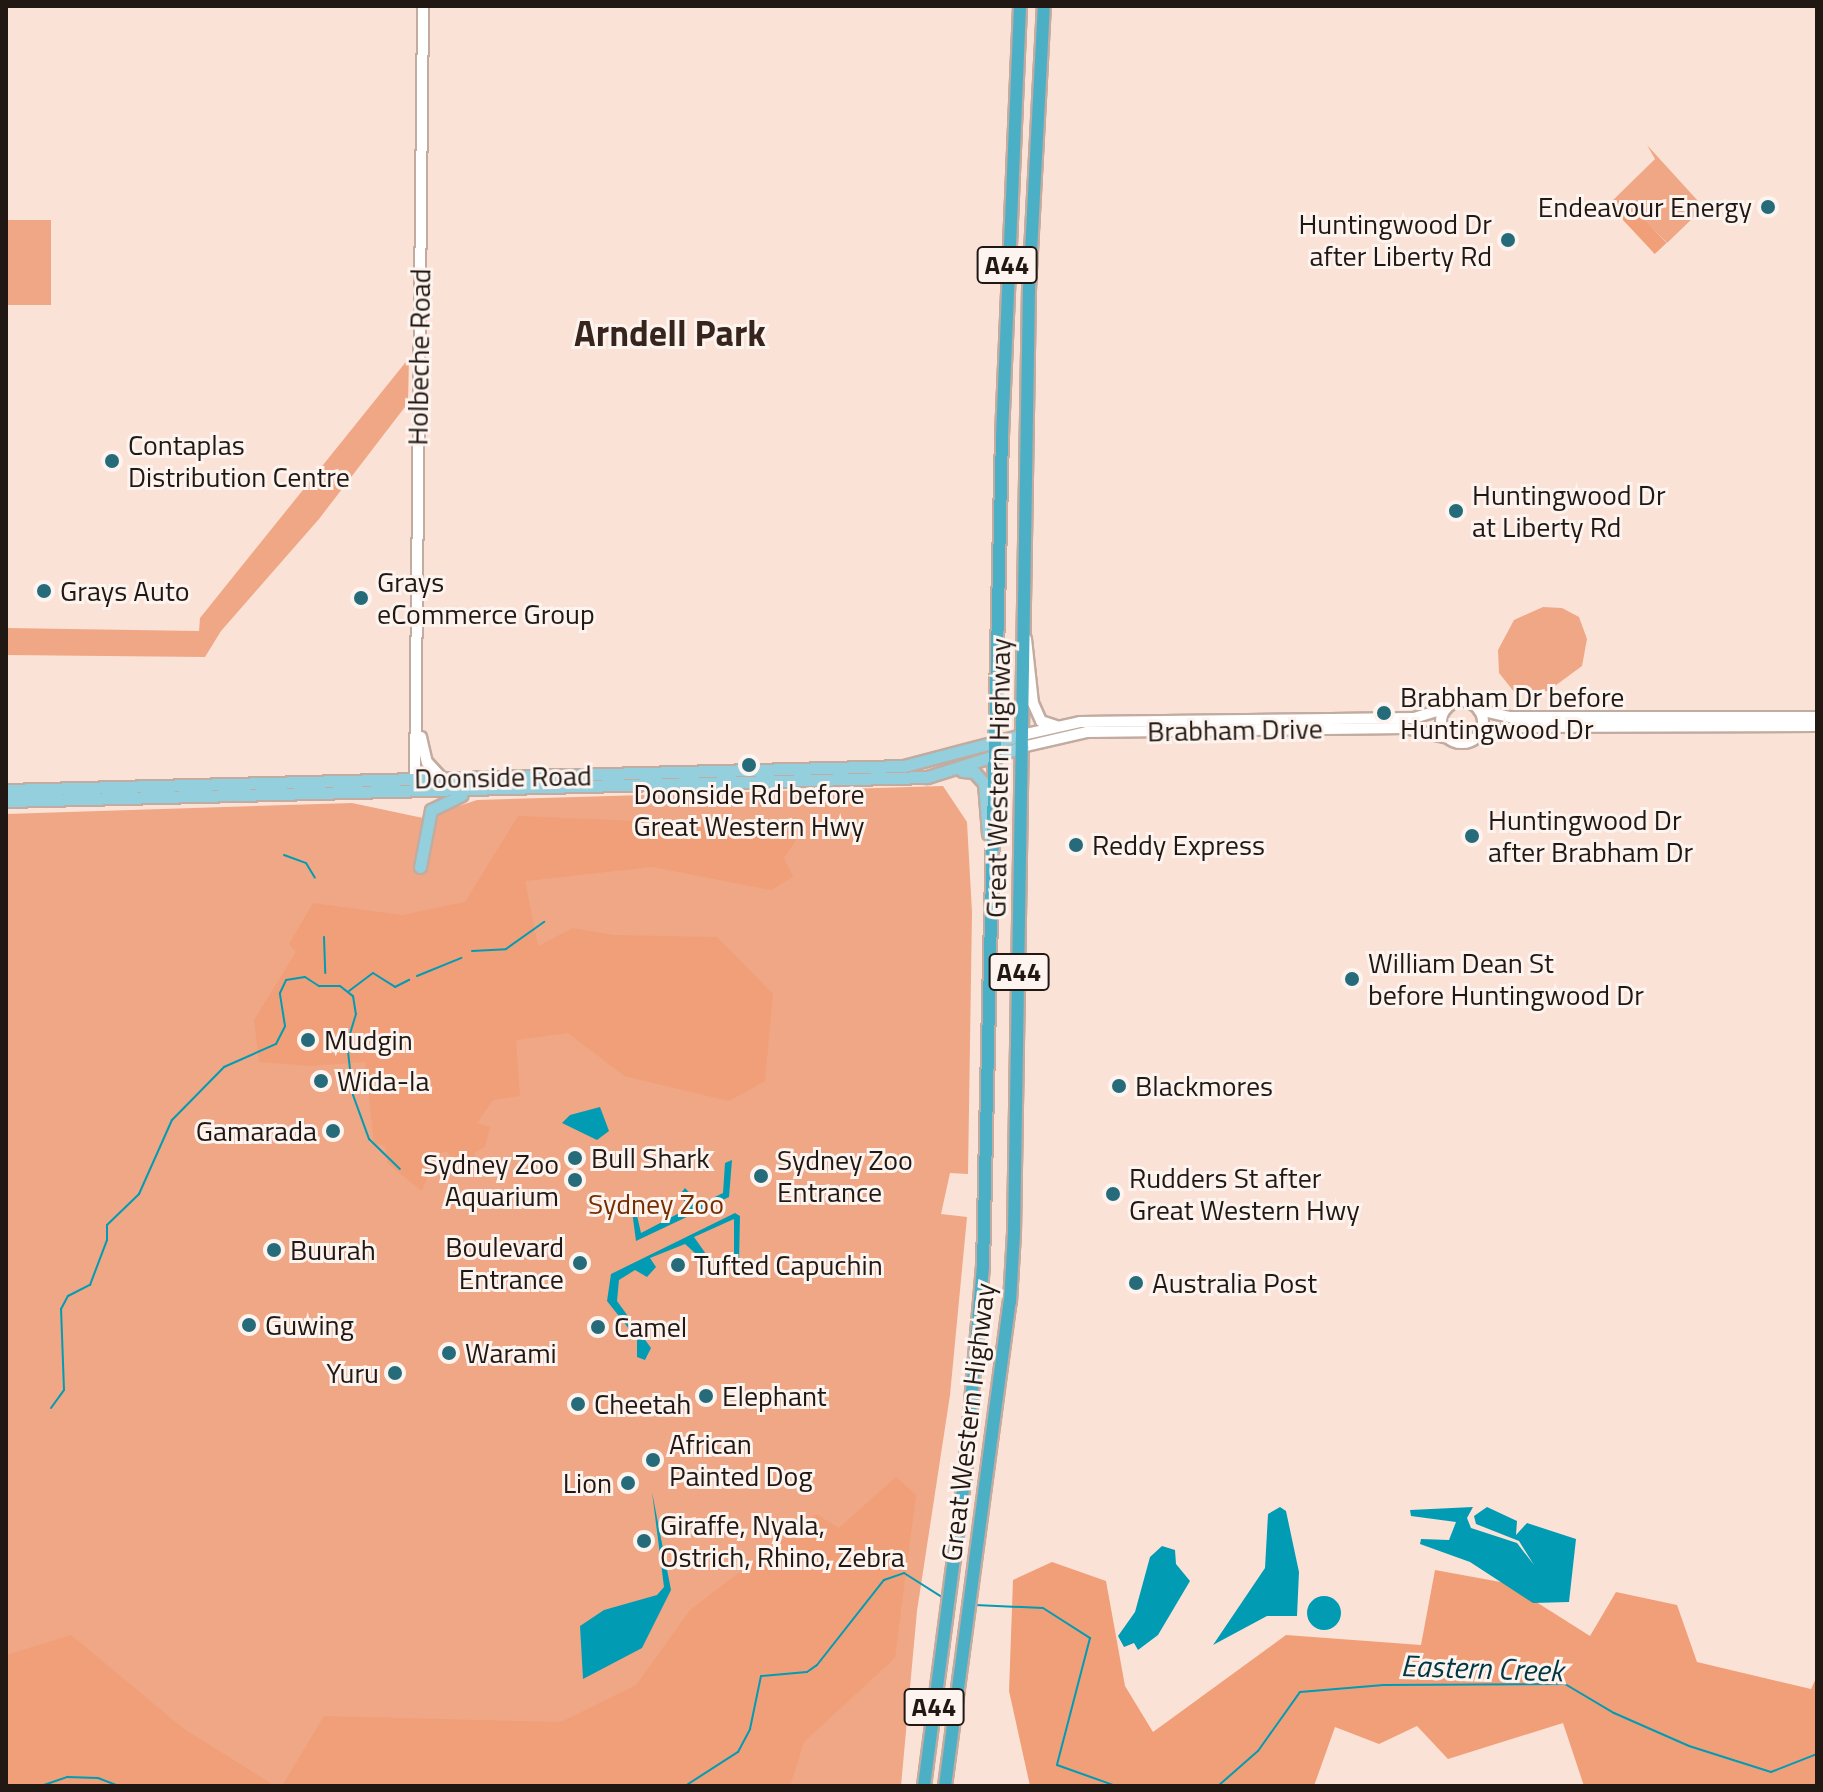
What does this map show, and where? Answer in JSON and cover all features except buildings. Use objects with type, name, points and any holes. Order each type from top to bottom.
[{"type":"highway","name":"Great Western Highway","points":[[924,1786],[950,1585],[983,1266],[1006,298],[1020,6]]},
{"type":"highway","name":"Great Western Highway","points":[[945,1786],[1010,1302],[1015,1196],[1029,290],[1044,6]]},
{"type":"main road","name":"Holbeche Road","points":[[416,786],[423,6]]},
{"type":"main road","points":[[1024,633],[1035,708],[1041,721],[1056,726]]},
{"type":"main road","points":[[1817,717],[1510,717],[1479,710],[1463,701],[1447,708],[1441,723],[1448,738],[1465,743],[1480,734],[1526,726],[1817,726]]},
{"type":"main road","name":"Holbeche Road","points":[[416,708],[425,756],[443,779]]},
{"type":"main road","name":"Brabham Drive","points":[[1022,741],[1056,726],[1414,718],[1447,708]]},
{"type":"main road","points":[[1479,710],[1480,734]]},
{"type":"main road","name":"Brabham Drive","points":[[1022,741],[1087,732],[1405,728],[1448,738]]},
{"type":"main road","name":"Doonside Road","points":[[6,801],[416,786],[443,779],[904,766],[996,743],[1022,741]]},
{"type":"main road","name":"Doonside Road","points":[[6,790],[416,786],[474,791],[927,777],[957,771],[996,757],[1022,741]]},
{"type":"main road","points":[[957,771],[974,772],[984,783],[993,886]]},
{"type":"main road","points":[[420,867],[431,810],[443,800],[474,791]]},
{"type":"green space","points":[[1647,145],[1698,201],[1696,215],[1667,243],[1631,206],[1619,216],[1608,205],[1655,159]]},
{"type":"green space","points":[[6,220],[51,220],[51,305],[6,305]]},
{"type":"green space","points":[[409,358],[408,403],[319,519],[221,631],[205,657],[6,655],[6,628],[199,631],[200,618]]},
{"type":"green space","points":[[1543,607],[1562,608],[1579,617],[1587,639],[1582,666],[1548,691],[1515,693],[1499,673],[1498,650],[1514,620]]},
{"type":"green space","name":"Sydney Zoo","points":[[943,786],[967,822],[972,912],[968,1174],[950,1173],[941,1214],[967,1217],[950,1395],[917,1611],[901,1786],[6,1786],[6,814],[352,803],[423,818],[477,800]]},
{"type":"shaded area","points":[[1631,205],[1666,243],[1655,254],[1619,216]]},
{"type":"shaded area","points":[[518,816],[804,828],[784,858],[793,877],[771,890],[652,867],[525,881],[538,946],[573,928],[613,935],[717,937],[773,994],[765,1081],[729,1101],[624,1076],[568,1033],[516,1040],[520,1096],[493,1100],[477,1123],[490,1127],[485,1147],[475,1152],[474,1164],[460,1167],[446,1151],[436,1155],[422,1191],[388,1164],[385,1146],[374,1143],[365,1062],[310,1066],[259,1062],[254,1020],[296,952],[289,944],[313,903],[402,915],[465,902]]},
{"type":"shaded area","points":[[896,1477],[916,1495],[895,1658],[804,1742],[790,1786],[282,1786],[324,1716],[561,1722],[636,1685],[690,1610],[816,1514],[839,1528]]},
{"type":"shaded area","points":[[1052,1562],[1106,1581],[1125,1686],[1153,1732],[1286,1635],[1421,1645],[1435,1570],[1506,1583],[1590,1636],[1616,1592],[1677,1605],[1697,1662],[1811,1689],[1817,1676],[1817,1786],[1584,1786],[1563,1723],[1448,1759],[1417,1726],[1379,1744],[1335,1727],[1314,1786],[1030,1786],[1009,1691],[1013,1580]]},
{"type":"shaded area","points":[[71,1635],[184,1729],[275,1786],[6,1786],[6,1655]]},
{"type":"water","points":[[600,1107],[609,1131],[597,1140],[562,1123],[570,1115]]},
{"type":"water","points":[[732,1160],[729,1197],[636,1241],[632,1211],[636,1211],[641,1233],[687,1209],[681,1193],[685,1188],[700,1204],[723,1193],[725,1163]]},
{"type":"water","points":[[735,1213],[740,1216],[739,1263],[734,1263],[734,1219],[694,1237],[706,1254],[705,1262],[685,1244],[650,1258],[656,1267],[647,1277],[635,1270],[619,1280],[617,1301],[651,1348],[645,1360],[637,1357],[637,1339],[607,1301],[611,1274]]},
{"type":"water","points":[[652,1492],[671,1590],[642,1648],[583,1679],[580,1626],[604,1610],[657,1595],[664,1587]]},
{"type":"water","points":[[1280,1507],[1286,1511],[1299,1572],[1297,1616],[1267,1616],[1213,1645],[1265,1568],[1268,1514]]},
{"type":"water","points":[[1473,1507],[1467,1518],[1471,1528],[1517,1543],[1534,1565],[1519,1541],[1476,1524],[1474,1516],[1487,1507],[1517,1521],[1516,1535],[1527,1523],[1576,1539],[1569,1602],[1533,1603],[1470,1562],[1420,1544],[1421,1539],[1449,1540],[1456,1522],[1411,1516],[1410,1510]]},
{"type":"water","points":[[1162,1546],[1175,1550],[1176,1564],[1190,1581],[1158,1635],[1138,1650],[1134,1643],[1124,1647],[1118,1636],[1135,1612],[1150,1557]]},
{"type":"water","points":[[1324,1596],[1336,1601],[1341,1613],[1336,1625],[1324,1630],[1312,1625],[1307,1613],[1312,1601]]},
{"type":"waterway","points":[[284,855],[306,863],[315,878]]},
{"type":"waterway","points":[[472,951],[506,949],[544,922]]},
{"type":"waterway","points":[[324,937],[325,973]]},
{"type":"waterway","points":[[417,976],[461,958]]},
{"type":"waterway","points":[[349,991],[373,973],[395,987],[409,980]]},
{"type":"waterway","points":[[51,1408],[64,1390],[61,1309],[68,1296],[90,1285],[107,1240],[107,1225],[139,1194],[172,1120],[224,1067],[276,1044],[285,1026],[280,993],[286,980],[305,977],[319,986],[340,986],[353,996],[356,1014],[347,1043],[353,1095],[369,1139],[400,1169]]},
{"type":"waterway","name":"Eastern Creek","points":[[685,1786],[738,1752],[750,1729],[761,1676],[807,1672],[817,1665],[884,1580],[904,1573],[942,1597]]},
{"type":"waterway","name":"Eastern Creek","points":[[975,1605],[1043,1608],[1090,1638],[1057,1765],[1116,1786]]},
{"type":"waterway","name":"Eastern Creek","points":[[1218,1786],[1258,1751],[1300,1692],[1384,1685],[1565,1684],[1614,1713],[1689,1746],[1771,1772],[1817,1754]]},
{"type":"waterway","name":"Eastern Creek","points":[[41,1786],[67,1777],[98,1778],[119,1786]]},
{"type":"place","name":"Endeavour Energy","points":[[1768,207]]},
{"type":"place","name":"Huntingwood Dr after Liberty Rd","points":[[1508,240]]},
{"type":"place","name":"Contaplas Distribution Centre","points":[[112,461]]},
{"type":"place","name":"Huntingwood Dr at Liberty Rd","points":[[1456,511]]},
{"type":"place","name":"Grays Auto","points":[[44,591]]},
{"type":"place","name":"Grays eCommerce Group","points":[[361,598]]},
{"type":"place","name":"Brabham Dr before Huntingwood Dr","points":[[1384,713]]},
{"type":"place","name":"Doonside Rd before Great Western Hwy","points":[[749,765]]},
{"type":"place","name":"Huntingwood Dr after Brabham Dr","points":[[1472,836]]},
{"type":"place","name":"Reddy Express","points":[[1076,845]]},
{"type":"place","name":"William Dean St before Huntingwood Dr","points":[[1352,979]]},
{"type":"place","name":"Mudgin","points":[[308,1040]]},
{"type":"place","name":"Wida-la","points":[[321,1081]]},
{"type":"place","name":"Blackmores","points":[[1119,1086]]},
{"type":"place","name":"Gamarada","points":[[333,1131]]},
{"type":"place","name":"Bull Shark","points":[[575,1158]]},
{"type":"place","name":"Sydney Zoo Entrance","points":[[761,1176]]},
{"type":"place","name":"Sydney Zoo Aquarium","points":[[575,1180]]},
{"type":"place","name":"Rudders St after Great Western Hwy","points":[[1113,1194]]},
{"type":"place","name":"Buurah","points":[[274,1250]]},
{"type":"place","name":"Boulevard Entrance","points":[[580,1263]]},
{"type":"place","name":"Tufted Capuchin","points":[[678,1265]]},
{"type":"place","name":"Australia Post","points":[[1136,1283]]},
{"type":"place","name":"Guwing","points":[[249,1325]]},
{"type":"place","name":"Camel","points":[[598,1327]]},
{"type":"place","name":"Warami","points":[[449,1353]]},
{"type":"place","name":"Yuru","points":[[395,1373]]},
{"type":"place","name":"Elephant","points":[[706,1396]]},
{"type":"place","name":"Cheetah","points":[[578,1404]]},
{"type":"place","name":"African Painted Dog","points":[[653,1460]]},
{"type":"place","name":"Lion","points":[[628,1483]]},
{"type":"place","name":"Giraffe, Nyala, Ostrich, Rhino, Zebra","points":[[644,1541]]},
{"type":"district","name":"Arndell Park","points":[[670,333]]}]
